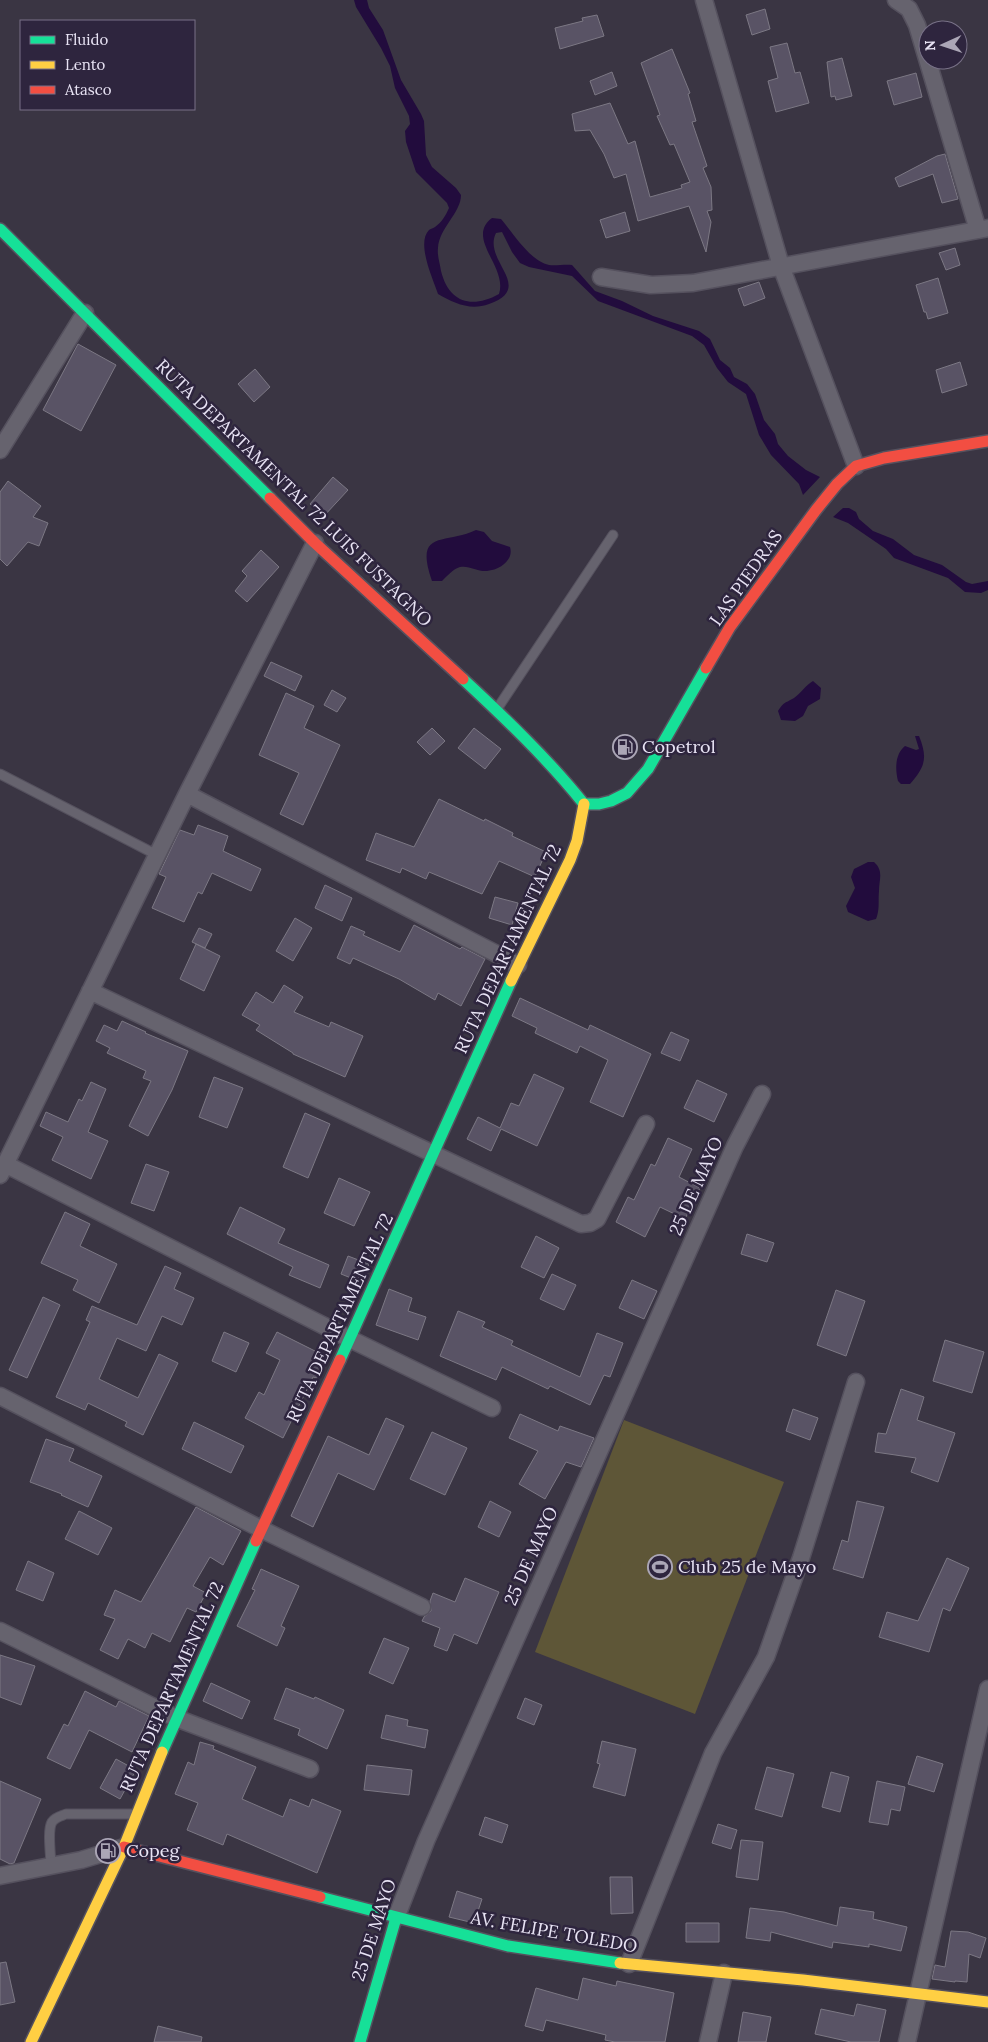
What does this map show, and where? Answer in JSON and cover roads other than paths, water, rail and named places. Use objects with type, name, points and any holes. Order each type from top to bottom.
[{"type":"main road","name":"RUTA DEPARTAMENTAL 72 LUIS FUSTAGNO","points":[[0,229],[315,543],[497,710],[568,784],[584,804]]},
{"type":"main road","name":"LAS PIEDRAS","points":[[584,804],[599,804],[611,801],[627,793],[648,769],[730,627],[816,510],[837,484],[856,466],[884,458],[988,441]]},
{"type":"main road","name":"RUTA DEPARTAMENTAL 72","points":[[31,2042],[124,1847],[176,1718],[261,1528],[350,1339],[518,965],[570,860],[577,841],[584,804]]},
{"type":"main road","name":"AV. FELIPE TOLEDO","points":[[124,1847],[508,1946],[629,1964],[988,2002]]},
{"type":"main road","name":"25 DE MAYO","points":[[360,2042],[396,1918]]},
{"type":"street","points":[[704,0],[781,266],[856,466]]},
{"type":"street","points":[[601,277],[651,285],[693,283],[983,229],[918,25],[909,9],[896,0]]},
{"type":"street","points":[[0,450],[85,313]]},
{"type":"street","points":[[315,543],[187,794],[3,1170],[492,1408]]},
{"type":"street","points":[[187,794],[518,965]]},
{"type":"street","points":[[90,991],[581,1224],[590,1223],[597,1219],[646,1124]]},
{"type":"street","name":"25 DE MAYO","points":[[396,1918],[430,1832],[735,1146],[762,1094]]},
{"type":"street","points":[[629,1964],[713,1753],[766,1657],[801,1558],[856,1382]]},
{"type":"street","points":[[0,1396],[422,1608]]},
{"type":"street","points":[[0,1631],[176,1718],[310,1769]]},
{"type":"street","points":[[908,2042],[988,1689]]},
{"type":"street","points":[[0,1876],[81,1860],[124,1847]]},
{"type":"street","points":[[708,2042],[724,1973]]},
{"type":"lane","points":[[497,710],[612,535]]},
{"type":"lane","points":[[0,774],[157,855]]},
{"type":"lane","points":[[51,1866],[50,1829],[52,1822],[59,1816],[66,1814],[136,1814]]},
{"type":"place","name":"Copetrol","points":[[625,747]]},
{"type":"place","name":"Club 25 de Mayo","points":[[660,1567]]},
{"type":"place","name":"Copeg","points":[[108,1851]]}]
